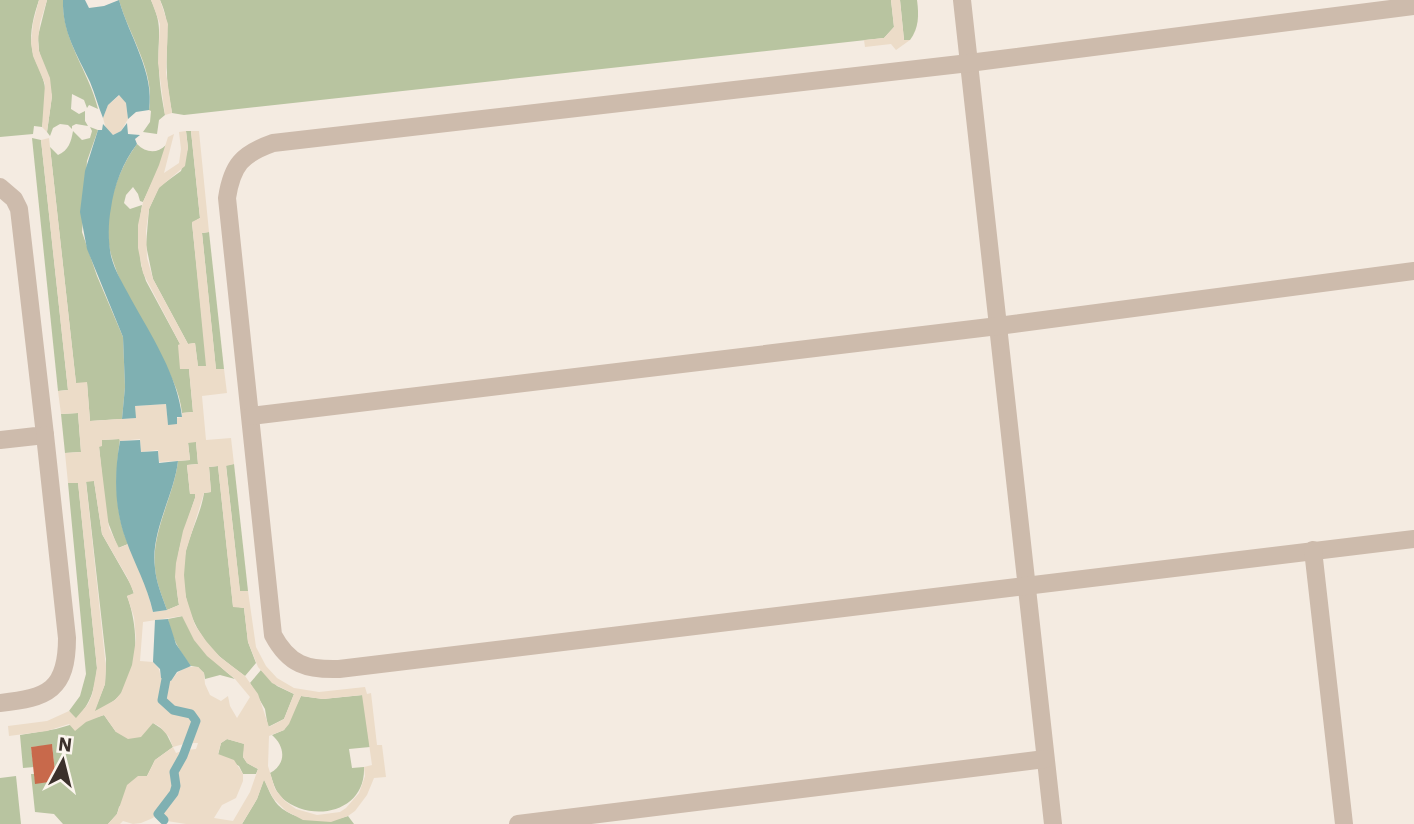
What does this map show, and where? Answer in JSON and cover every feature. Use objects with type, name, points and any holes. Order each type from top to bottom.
[{"type":"street","points":[[962,0],[1052,824]]},
{"type":"street","points":[[1414,6],[969,63],[273,143],[256,149],[240,161],[230,177],[227,198],[273,635],[280,649],[295,662],[317,670],[1414,539]]},
{"type":"street","points":[[0,187],[14,199],[19,209],[67,638],[66,668],[50,690],[37,697],[0,703]]},
{"type":"street","points":[[251,416],[998,326],[1414,271]]},
{"type":"street","points":[[0,440],[45,435]]},
{"type":"street","points":[[1313,550],[1344,824]]},
{"type":"street","points":[[518,824],[1045,759]]},
{"type":"green space","points":[[0,0],[39,0],[32,24],[31,42],[45,85],[46,103],[42,127],[34,126],[33,134],[0,137]]},
{"type":"green space","points":[[47,0],[63,0],[71,42],[98,109],[89,105],[87,108],[84,100],[72,94],[71,109],[79,114],[85,111],[88,126],[76,124],[72,129],[68,125],[60,124],[53,128],[50,136],[47,132],[52,96],[39,51],[38,36]]},
{"type":"green space","points":[[119,0],[151,0],[157,18],[165,115],[159,120],[157,134],[143,132],[150,122],[149,82]]},
{"type":"green space","points":[[160,0],[891,0],[894,27],[884,38],[184,115],[172,113],[167,78],[167,27]]},
{"type":"green space","points":[[900,0],[917,0],[918,21],[910,40],[904,40]]},
{"type":"green space","points":[[90,127],[98,130],[87,161],[82,232],[123,337],[125,387],[122,419],[90,421],[87,383],[76,383],[50,147],[58,155],[69,145],[73,131],[82,140],[90,138]]},
{"type":"green space","points":[[186,131],[191,131],[200,218],[192,223],[207,366],[198,367],[195,343],[188,344],[153,279],[146,245],[149,209],[159,187],[181,171],[188,148]]},
{"type":"green space","points":[[32,138],[41,140],[68,390],[58,391]]},
{"type":"green space","points":[[137,144],[152,151],[166,145],[143,202],[133,187],[126,195],[124,203],[130,209],[142,205],[138,232],[141,265],[146,281],[180,344],[180,369],[189,369],[193,412],[182,413],[174,382],[122,285],[109,247],[109,216],[116,185]]},
{"type":"green space","points":[[209,232],[224,369],[216,370],[202,233]]},
{"type":"green space","points":[[78,413],[81,452],[65,453],[61,414]]},
{"type":"green space","points":[[120,439],[117,492],[120,519],[128,544],[118,548],[106,517],[99,446],[101,440]]},
{"type":"green space","points":[[188,442],[196,442],[198,464],[187,465],[190,494],[196,493],[177,563],[179,605],[167,610],[156,573],[156,541],[178,461],[190,460]]},
{"type":"green space","points":[[234,464],[248,591],[240,592],[226,465]]},
{"type":"green space","points":[[218,466],[233,606],[244,608],[248,642],[256,663],[245,676],[219,656],[200,634],[185,594],[186,550],[204,493],[211,492],[209,467]]},
{"type":"green space","points":[[86,481],[94,481],[102,534],[134,594],[127,596],[135,634],[131,675],[118,697],[94,712],[105,684],[106,659]]},
{"type":"green space","points":[[78,482],[97,668],[91,695],[76,719],[69,711],[80,696],[86,674],[68,483]]},
{"type":"green space","points":[[183,616],[205,651],[235,679],[220,675],[205,679],[204,673],[198,667],[191,666],[176,644],[168,619]]},
{"type":"green space","points":[[261,670],[277,686],[294,694],[284,719],[268,727],[265,709],[250,683]]},
{"type":"green space","points":[[363,695],[370,747],[349,749],[352,768],[364,767],[362,782],[356,794],[335,809],[322,811],[294,806],[282,798],[270,773],[282,760],[280,744],[272,735],[284,730],[301,696],[323,699]]},
{"type":"green space","points":[[104,715],[116,732],[153,723],[165,731],[173,747],[155,760],[147,776],[119,807],[117,814],[108,824],[63,824],[54,814],[35,812],[31,774],[34,774],[36,783],[56,781],[52,745],[31,747],[34,767],[23,768],[20,735],[56,729]]},
{"type":"green space","points":[[227,739],[245,744],[243,757],[247,763],[258,769],[256,774],[243,774],[239,766],[218,755],[221,743]]},
{"type":"green space","points":[[16,776],[21,824],[0,824],[0,778]]},
{"type":"green space","points":[[264,779],[278,805],[293,815],[311,820],[348,816],[354,824],[242,824],[257,799]]},
{"type":"shaded area","points":[[39,0],[47,0],[38,41],[39,51],[50,78],[52,96],[47,132],[42,127],[45,84],[33,56],[31,43]]},
{"type":"shaded area","points":[[151,0],[160,0],[168,24],[166,72],[172,113],[165,115],[158,63],[160,24]]},
{"type":"shaded area","points":[[891,0],[900,0],[904,40],[910,40],[896,50],[891,44],[865,47],[864,40],[884,38],[894,27]]},
{"type":"shaded area","points":[[120,95],[126,103],[128,119],[121,131],[113,135],[106,129],[103,118],[108,105]]},
{"type":"shaded area","points":[[186,131],[188,148],[185,166],[159,188],[149,209],[146,231],[147,258],[153,279],[188,344],[195,343],[198,366],[206,366],[192,222],[200,218],[191,131],[199,131],[209,232],[202,233],[216,369],[224,369],[227,393],[202,396],[206,440],[231,438],[234,464],[226,466],[240,591],[248,591],[256,647],[266,666],[277,678],[294,688],[319,692],[365,687],[367,694],[371,693],[377,745],[382,745],[386,777],[374,778],[367,795],[355,811],[331,822],[303,820],[286,811],[273,798],[264,780],[257,799],[242,824],[186,824],[167,821],[160,817],[161,810],[175,794],[177,767],[187,750],[196,749],[198,743],[189,743],[196,727],[195,716],[169,707],[190,715],[195,721],[187,743],[173,747],[169,737],[153,723],[141,737],[128,739],[116,732],[104,715],[86,722],[75,731],[69,724],[47,731],[9,736],[8,726],[47,721],[69,711],[76,718],[92,695],[97,668],[78,483],[68,483],[65,453],[81,452],[78,413],[61,414],[58,391],[68,390],[41,140],[49,138],[76,383],[87,382],[90,421],[135,418],[135,406],[166,404],[168,425],[182,417],[182,413],[193,412],[189,369],[180,369],[180,344],[143,273],[138,248],[138,225],[143,202],[168,137],[174,134],[164,173],[179,163],[179,132]],"holes":[[[140,439],[141,452],[158,450],[159,462],[190,460],[188,443],[196,442],[198,464],[187,465],[190,494],[195,494],[195,498],[183,531],[176,563],[179,605],[153,612],[142,573],[128,544],[119,548],[109,528],[99,447],[102,446],[102,440]],[[218,466],[233,607],[244,608],[248,642],[258,667],[272,683],[294,694],[284,719],[269,727],[258,694],[245,676],[220,657],[206,641],[195,625],[186,597],[186,551],[204,493],[211,492],[209,467]],[[94,481],[102,534],[134,593],[127,596],[134,617],[136,639],[132,665],[121,693],[115,700],[95,711],[105,684],[106,668],[86,482]],[[182,616],[194,640],[207,656],[235,679],[250,697],[237,718],[228,696],[221,701],[210,695],[204,673],[198,667],[186,667],[171,681],[166,680],[162,700],[169,707],[161,701],[165,679],[161,678],[159,669],[153,662],[140,661],[143,622]],[[362,695],[372,765],[364,767],[365,776],[359,793],[340,812],[317,815],[296,809],[275,789],[268,766],[269,736],[284,730],[289,724],[301,696],[323,699]],[[227,739],[244,744],[243,757],[247,763],[258,769],[250,792],[233,821],[214,818],[222,805],[236,798],[243,774],[234,760],[218,754],[221,743]]]},
{"type":"shaded area","points":[[173,747],[176,753],[185,750],[174,772],[173,793],[153,818],[141,823],[123,821],[120,824],[108,824],[117,814],[127,785],[138,776],[147,776],[155,760]]},
{"type":"water","points":[[63,0],[85,0],[89,8],[119,0],[145,68],[150,96],[149,110],[136,112],[128,119],[126,103],[119,95],[108,105],[103,118],[68,33]]},
{"type":"water","points":[[127,123],[128,134],[140,135],[135,139],[137,144],[123,166],[114,191],[109,220],[110,250],[117,273],[155,341],[175,386],[182,417],[177,417],[177,424],[168,425],[166,404],[135,406],[136,418],[122,419],[125,387],[123,337],[87,249],[80,212],[85,171],[98,130],[102,130],[103,124],[113,135],[121,131]]},
{"type":"water","points":[[140,440],[141,452],[158,451],[159,463],[178,461],[154,555],[157,578],[167,610],[153,612],[122,528],[116,491],[120,441]]},
{"type":"water","points":[[168,619],[176,644],[191,666],[177,672],[171,681],[161,678],[160,669],[153,662],[155,620]]},
{"type":"building","points":[[52,744],[56,781],[35,784],[31,747]]},
{"type":"waterway","points":[[164,820],[158,814],[174,793],[174,772],[196,721],[191,714],[173,710],[162,700],[166,679]]}]
